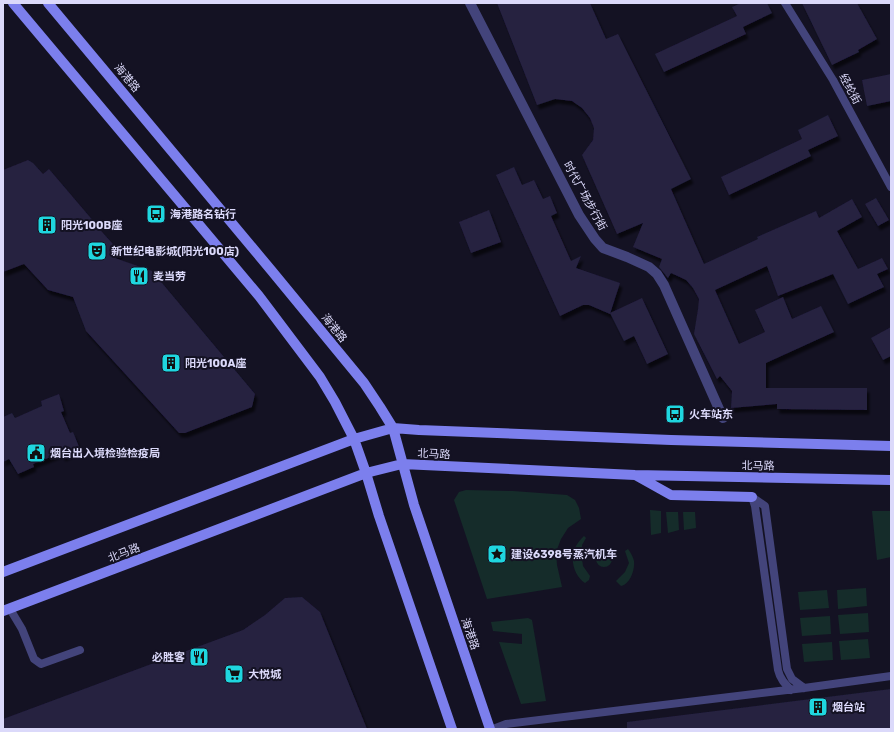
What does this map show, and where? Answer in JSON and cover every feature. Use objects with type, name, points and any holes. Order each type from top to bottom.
[{"type":"main road","points":[[13,3],[269,308],[320,377],[336,402],[354,439],[452,729]]},
{"type":"main road","name":"海港路","points":[[48,3],[364,383],[380,407],[392,428],[414,505],[491,729]]},
{"type":"main road","points":[[3,572],[354,439],[392,428],[671,440],[891,446]]},
{"type":"main road","name":"北马路","points":[[7,610],[366,473],[402,464],[635,475],[891,480]]},
{"type":"main road","points":[[635,475],[671,495],[752,497]]},
{"type":"street","name":"时代广场步行街","points":[[470,3],[579,215],[594,239],[604,248],[649,267],[657,274],[664,285],[722,418]]},
{"type":"lane","name":"经纶街","points":[[785,3],[833,80],[891,187]]},
{"type":"lane","points":[[752,497],[755,506],[778,670],[784,683],[791,690]]},
{"type":"lane","points":[[752,497],[765,506],[788,671],[792,679],[804,688]]},
{"type":"lane","points":[[7,610],[22,629],[34,659],[41,664],[80,650]]},
{"type":"lane","points":[[491,729],[506,724],[791,690],[891,676]]},
{"type":"green space","points":[[466,490],[513,491],[567,495],[575,500],[579,508],[581,519],[568,528],[561,539],[556,552],[557,565],[562,587],[487,599],[454,500],[459,492]]},
{"type":"green space","points":[[650,510],[661,511],[661,533],[651,535]]},
{"type":"green space","points":[[872,511],[891,511],[891,557],[877,560]]},
{"type":"green space","points":[[666,512],[678,512],[679,530],[668,533]]},
{"type":"green space","points":[[683,512],[695,512],[696,528],[684,530]]},
{"type":"green space","points":[[584,536],[586,538],[582,545],[583,566],[590,576],[589,580],[585,583],[575,571],[573,561],[576,546]]},
{"type":"green space","points":[[628,549],[634,560],[634,568],[627,583],[621,586],[616,581],[625,572],[629,563],[625,551]]},
{"type":"green space","points":[[601,551],[607,551],[612,556],[610,565],[607,567],[601,567],[596,562],[596,556]]},
{"type":"green space","points":[[866,588],[867,606],[838,609],[837,590]]},
{"type":"green space","points":[[827,590],[829,608],[800,610],[798,592]]},
{"type":"green space","points":[[868,613],[869,632],[840,634],[838,615]]},
{"type":"green space","points":[[830,616],[831,634],[802,636],[800,618]]},
{"type":"green space","points":[[528,618],[532,620],[546,701],[521,704],[499,642],[522,644],[522,634],[493,631],[491,622]]},
{"type":"green space","points":[[868,639],[870,658],[841,660],[839,641]]},
{"type":"green space","points":[[832,642],[833,660],[804,662],[802,644]]},
{"type":"building","points":[[497,3],[590,3],[606,39],[618,34],[691,179],[671,189],[704,264],[758,239],[757,237],[816,211],[819,218],[852,199],[862,217],[837,231],[858,269],[882,258],[888,269],[877,274],[884,287],[848,304],[833,274],[778,296],[767,266],[715,290],[739,344],[765,332],[755,310],[783,297],[792,319],[821,306],[834,332],[766,363],[766,388],[867,388],[867,410],[777,409],[777,404],[731,408],[732,391],[720,376],[717,379],[694,334],[699,299],[693,288],[686,280],[671,273],[668,278],[659,267],[662,259],[633,247],[643,223],[617,234],[582,155],[593,140],[594,128],[590,118],[582,108],[572,101],[555,99],[537,105]]},
{"type":"building","points":[[741,3],[767,3],[772,13],[743,27],[746,34],[664,72],[655,54],[737,16],[732,7]]},
{"type":"building","points":[[802,3],[857,3],[877,39],[858,50],[859,52],[832,65]]},
{"type":"building","points":[[891,74],[891,101],[867,106],[862,80]]},
{"type":"building","points":[[828,115],[838,136],[808,150],[811,156],[729,195],[721,177],[802,139],[798,130]]},
{"type":"building","points":[[28,160],[33,163],[43,174],[49,169],[121,253],[115,258],[152,271],[255,394],[252,407],[185,433],[179,433],[86,331],[73,297],[48,290],[24,264],[3,272],[3,170]]},
{"type":"building","points":[[514,167],[522,185],[534,180],[543,199],[550,196],[557,213],[551,216],[571,261],[581,256],[576,268],[620,283],[610,314],[589,305],[583,305],[560,316],[496,175]]},
{"type":"building","points":[[876,198],[889,220],[878,226],[865,204]]},
{"type":"building","points":[[489,210],[501,242],[471,253],[459,222]]},
{"type":"building","points":[[642,298],[668,354],[647,364],[634,336],[624,341],[610,313]]},
{"type":"building","points":[[891,327],[891,356],[883,360],[871,338]]},
{"type":"building","points":[[59,394],[64,411],[61,412],[70,433],[73,432],[80,449],[63,457],[61,453],[33,464],[34,467],[18,474],[9,459],[3,462],[3,417],[12,413],[15,418],[42,406],[41,401]]},
{"type":"building","name":"大悦城","points":[[302,597],[320,612],[367,729],[3,729],[3,719],[243,630],[265,615],[285,598]]},
{"type":"building","name":"烟台站","points":[[891,689],[891,729],[627,729],[627,722]]},
{"type":"place","name":"海港路名钻行","points":[[156,214]]},
{"type":"place","name":"阳光100B座","points":[[47,225]]},
{"type":"place","name":"新世纪电影城(阳光100店)","points":[[97,251]]},
{"type":"place","name":"麦当劳","points":[[139,276]]},
{"type":"place","name":"阳光100A座","points":[[171,363]]},
{"type":"place","name":"火车站东","points":[[675,414]]},
{"type":"place","name":"烟台出入境检验检疫局","points":[[36,453]]},
{"type":"place","name":"建设6398号蒸汽机车","points":[[497,554]]},
{"type":"place","name":"必胜客","points":[[199,657]]},
{"type":"place","name":"大悦城","points":[[234,674]]},
{"type":"place","name":"烟台站","points":[[818,707]]}]
